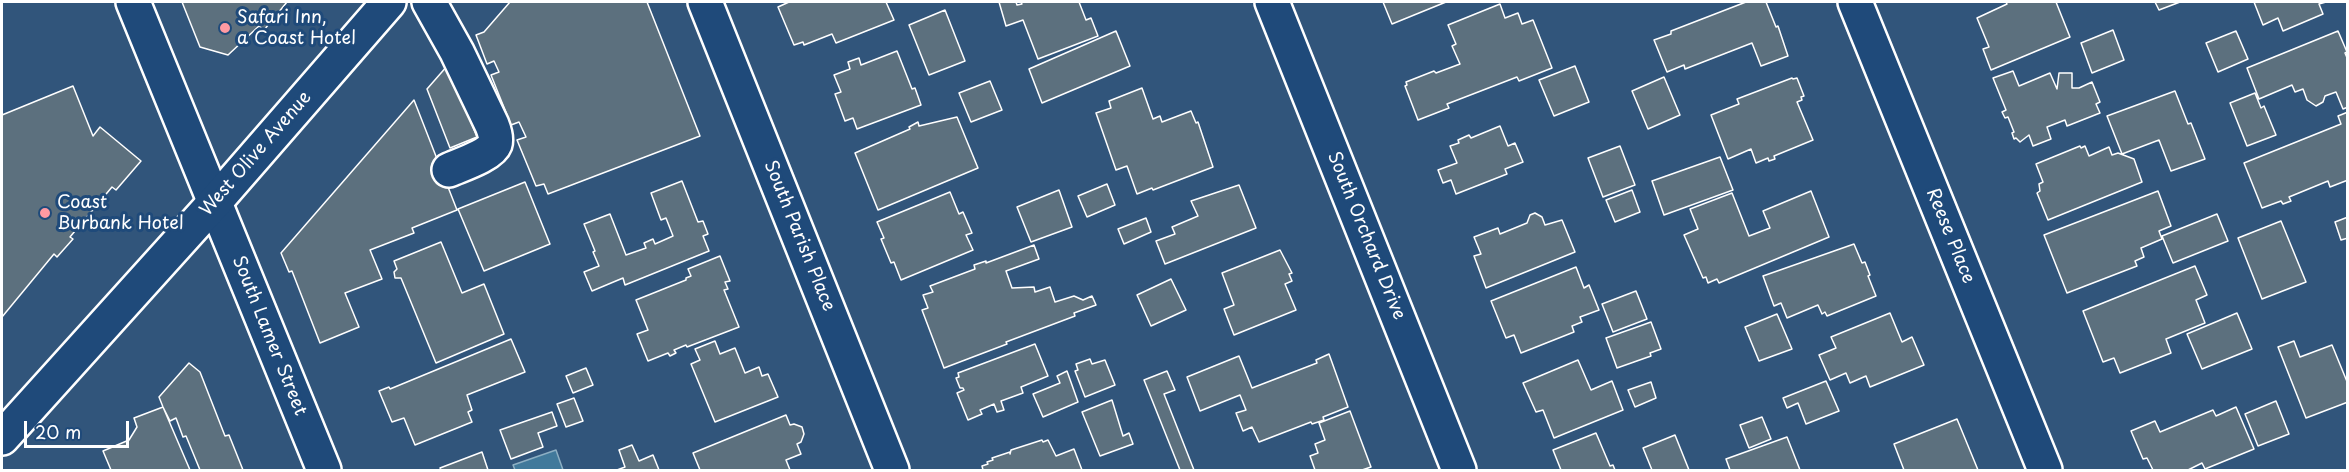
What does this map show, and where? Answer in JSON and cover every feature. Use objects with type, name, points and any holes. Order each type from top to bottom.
[{"type":"street","name":"South Lamer Street","points":[[133,2],[324,471]]},
{"type":"street","name":"West Olive Avenue","points":[[2,438],[214,202],[389,2]]},
{"type":"street","points":[[429,2],[457,52],[492,124],[495,137],[495,144],[489,152],[449,170]]},
{"type":"street","name":"South Parish Place","points":[[705,2],[892,471]]},
{"type":"street","name":"South Orchard Drive","points":[[1272,2],[1459,471]]},
{"type":"street","name":"Reese Place","points":[[1855,2],[2045,471]]},
{"type":"water","points":[[556,450],[563,470],[515,470],[513,465]]},
{"type":"building","name":"Safari Inn, a Coast Hotel","points":[[182,2],[287,2],[264,30],[259,26],[228,55],[200,47]]},
{"type":"building","points":[[510,2],[647,2],[700,136],[548,194],[544,184],[536,186],[517,140],[526,137],[519,122],[511,125],[491,75],[499,72],[494,61],[487,64],[476,35],[484,32]]},
{"type":"building","points":[[789,2],[886,2],[894,20],[836,43],[832,34],[804,45],[803,42],[794,45],[778,7]]},
{"type":"building","points":[[999,2],[1016,2],[1017,5],[1022,4],[1021,2],[1079,2],[1086,20],[1091,18],[1098,36],[1038,59],[1023,20],[1006,26]]},
{"type":"building","points":[[1383,2],[1446,2],[1392,24]]},
{"type":"building","points":[[1746,2],[1766,2],[1776,27],[1778,26],[1788,56],[1761,66],[1752,43],[1685,69],[1684,65],[1667,72],[1654,40],[1671,34],[1671,31]]},
{"type":"building","points":[[2006,2],[2056,2],[2070,37],[1991,70],[1983,49],[1989,47],[1977,18],[2007,4]]},
{"type":"building","points":[[2155,2],[2180,2],[2159,10]]},
{"type":"building","points":[[2254,2],[2326,2],[2319,4],[2323,14],[2283,31],[2278,18],[2263,25]]},
{"type":"building","points":[[1500,4],[1505,18],[1518,13],[1522,24],[1533,20],[1552,68],[1519,81],[1517,77],[1447,104],[1449,108],[1418,120],[1405,86],[1406,82],[1460,64],[1452,46],[1456,44],[1448,25]]},
{"type":"building","points":[[945,10],[965,61],[929,75],[909,25]]},
{"type":"building","points":[[2113,30],[2124,60],[2092,73],[2081,43]]},
{"type":"building","points":[[1116,31],[1130,66],[1042,103],[1029,69]]},
{"type":"building","points":[[2236,31],[2248,59],[2218,72],[2206,43]]},
{"type":"building","points":[[2338,31],[2347,52],[2345,53],[2348,60],[2348,107],[2343,109],[2336,92],[2325,96],[2323,102],[2316,106],[2307,100],[2303,89],[2295,92],[2292,85],[2259,99],[2247,68]]},
{"type":"building","points":[[897,51],[921,105],[857,129],[853,118],[845,121],[835,94],[841,92],[834,75],[850,69],[848,62],[859,58],[861,65]]},
{"type":"building","points":[[448,65],[477,137],[450,148],[427,89]]},
{"type":"building","points":[[1575,66],[1589,102],[1554,116],[1539,80]]},
{"type":"building","points":[[2013,71],[2019,86],[2050,73],[2057,89],[2059,73],[2072,73],[2072,88],[2079,88],[2092,82],[2100,102],[2096,104],[2100,113],[2067,126],[2065,120],[2047,127],[2051,139],[2033,146],[2029,135],[2020,142],[2014,139],[2012,133],[2014,132],[2008,117],[2005,118],[2002,112],[2006,110],[1993,78]]},
{"type":"building","points":[[1664,77],[1680,115],[1648,129],[1632,91]]},
{"type":"building","points":[[1797,78],[1804,96],[1797,102],[1813,140],[1774,156],[1775,159],[1769,161],[1768,158],[1756,163],[1751,149],[1728,159],[1711,115],[1739,104],[1737,99]]},
{"type":"building","points":[[990,81],[1002,110],[971,122],[959,93]]},
{"type":"building","name":"Coast Burbank Hotel","points":[[73,86],[93,136],[100,127],[141,161],[116,190],[112,187],[70,237],[73,239],[57,257],[54,254],[2,317],[2,115]]},
{"type":"building","points":[[1142,88],[1153,119],[1160,116],[1162,122],[1191,111],[1196,123],[1198,122],[1213,167],[1137,194],[1127,166],[1116,170],[1096,113],[1111,108],[1109,101]]},
{"type":"building","points":[[2175,91],[2205,159],[2171,171],[2159,140],[2122,154],[2107,116]]},
{"type":"building","points":[[2255,93],[2261,108],[2264,106],[2276,135],[2247,146],[2230,103]]},
{"type":"building","points":[[414,100],[457,210],[412,228],[414,233],[370,250],[382,279],[345,293],[359,327],[320,343],[292,271],[289,272],[281,253]]},
{"type":"building","points":[[2348,112],[2348,180],[2330,187],[2328,181],[2289,197],[2291,201],[2283,204],[2281,201],[2262,208],[2244,163],[2341,124],[2338,116]]},
{"type":"building","points":[[957,117],[978,168],[878,210],[855,153],[910,129],[909,127],[918,122],[919,126]]},
{"type":"building","points":[[1500,126],[1508,146],[1515,143],[1523,162],[1505,169],[1507,174],[1456,194],[1451,180],[1443,183],[1438,170],[1457,163],[1450,146],[1459,143],[1458,140],[1469,135],[1471,138]]},
{"type":"building","points":[[1620,146],[1635,185],[1603,197],[1588,158]]},
{"type":"building","points":[[2080,146],[2081,148],[2085,146],[2089,156],[2109,147],[2112,155],[2118,153],[2134,159],[2142,182],[2048,220],[2037,193],[2040,191],[2039,184],[2043,182],[2036,164]]},
{"type":"building","points":[[1720,157],[1733,190],[1664,215],[1652,181]]},
{"type":"building","points":[[682,181],[698,222],[703,221],[708,234],[703,236],[709,251],[625,285],[623,278],[592,291],[584,272],[599,266],[584,224],[610,214],[626,255],[646,248],[644,243],[653,239],[655,244],[673,236],[666,218],[661,220],[651,193]]},
{"type":"building","points":[[525,182],[550,244],[484,271],[458,209]]},
{"type":"building","points":[[1107,184],[1115,205],[1087,217],[1078,196]]},
{"type":"building","points":[[1239,185],[1256,228],[1165,264],[1156,241],[1175,234],[1172,227],[1198,216],[1191,201]]},
{"type":"building","points":[[1059,190],[1072,227],[1031,242],[1017,207]]},
{"type":"building","points":[[1632,190],[1640,212],[1615,222],[1606,200]]},
{"type":"building","points":[[1811,191],[1829,237],[1719,283],[1717,279],[1708,283],[1706,277],[1703,278],[1684,235],[1698,229],[1690,209],[1732,193],[1749,236],[1770,228],[1763,211]]},
{"type":"building","points":[[2158,191],[2171,226],[2159,231],[2162,239],[2141,248],[2144,257],[2135,261],[2137,266],[2067,293],[2044,235]]},
{"type":"building","points":[[950,192],[959,214],[963,212],[972,233],[966,235],[973,250],[901,280],[881,239],[884,238],[877,222]]},
{"type":"building","points":[[1535,213],[1542,217],[1545,225],[1562,220],[1575,252],[1486,288],[1474,256],[1481,254],[1474,237],[1498,228],[1500,234],[1527,223],[1530,215]]},
{"type":"building","points":[[2217,214],[2228,241],[2173,263],[2162,236]]},
{"type":"building","points":[[2348,217],[2348,238],[2341,240],[2335,222]]},
{"type":"building","points":[[1146,218],[1151,232],[1124,244],[1118,229]]},
{"type":"building","points":[[2281,221],[2306,282],[2262,299],[2238,238]]},
{"type":"building","points":[[441,242],[462,293],[484,284],[504,334],[436,363],[401,278],[395,278],[394,272],[397,269],[394,261]]},
{"type":"building","points":[[1854,244],[1862,263],[1865,262],[1876,296],[1827,316],[1825,312],[1822,314],[1818,305],[1787,318],[1781,303],[1774,306],[1763,276]]},
{"type":"building","points":[[1034,245],[1039,259],[1006,271],[1012,288],[1034,287],[1035,292],[1050,287],[1055,302],[1074,296],[1083,300],[1092,296],[1096,305],[1074,313],[1075,316],[944,368],[922,310],[928,308],[923,295],[933,292],[930,286],[975,269],[974,265],[986,261],[986,263]]},
{"type":"building","points":[[1280,250],[1292,273],[1289,274],[1292,281],[1285,284],[1296,310],[1234,335],[1224,309],[1234,305],[1222,273]]},
{"type":"building","points":[[720,256],[730,281],[725,282],[728,289],[724,290],[739,327],[674,350],[676,353],[670,356],[668,353],[648,361],[637,334],[648,330],[636,300],[686,280],[691,276],[688,269]]},
{"type":"building","points":[[2195,266],[2207,295],[2196,300],[2205,323],[2166,339],[2171,353],[2120,373],[2114,358],[2103,362],[2083,311]]},
{"type":"building","points":[[1576,267],[1584,288],[1589,285],[1599,310],[1580,317],[1582,322],[1572,326],[1574,332],[1521,353],[1514,335],[1506,338],[1491,301]]},
{"type":"building","points":[[1171,279],[1186,310],[1151,326],[1137,295]]},
{"type":"building","points":[[1636,291],[1647,319],[1613,332],[1602,304]]},
{"type":"building","points":[[1890,313],[1902,342],[1912,337],[1924,365],[1870,387],[1866,376],[1850,383],[1846,373],[1830,380],[1819,355],[1836,348],[1831,337]]},
{"type":"building","points":[[2237,313],[2252,349],[2202,369],[2187,334]]},
{"type":"building","points":[[1777,314],[1792,349],[1759,361],[1745,327]]},
{"type":"building","points":[[1651,322],[1661,349],[1650,353],[1651,356],[1617,368],[1606,338]]},
{"type":"building","points":[[511,339],[525,372],[467,395],[472,410],[468,412],[472,422],[415,445],[404,418],[392,422],[379,391],[389,387],[390,389]]},
{"type":"building","points":[[715,341],[720,354],[735,348],[745,373],[759,367],[762,376],[768,374],[778,397],[715,422],[691,364],[700,360],[695,349]]},
{"type":"building","points":[[2294,341],[2300,357],[2332,345],[2348,384],[2348,402],[2306,418],[2278,347]]},
{"type":"building","points":[[1035,344],[1048,376],[1021,387],[1023,393],[1001,401],[1004,410],[997,412],[994,404],[980,410],[982,414],[968,420],[957,393],[964,390],[960,388],[956,378],[959,377],[958,373]]},
{"type":"building","points":[[1329,354],[1348,407],[1323,417],[1324,420],[1312,424],[1311,422],[1259,442],[1252,427],[1243,431],[1236,413],[1246,410],[1240,395],[1200,411],[1187,377],[1239,356],[1252,388],[1317,363],[1316,360]]},
{"type":"building","points":[[1090,359],[1092,364],[1105,360],[1115,385],[1085,397],[1075,371],[1078,370],[1076,364]]},
{"type":"building","points":[[1578,360],[1591,390],[1612,381],[1623,410],[1554,438],[1543,410],[1536,412],[1523,383]]},
{"type":"building","points":[[189,363],[200,372],[225,436],[229,435],[243,470],[200,470],[176,418],[170,421],[159,397]]},
{"type":"building","points":[[586,368],[593,385],[573,393],[566,376]]},
{"type":"building","points":[[1067,371],[1078,402],[1043,417],[1033,394],[1060,383],[1057,376]]},
{"type":"building","points":[[1167,371],[1175,390],[1164,394],[1194,470],[1180,470],[1144,380]]},
{"type":"building","points":[[1826,381],[1839,411],[1806,424],[1798,403],[1787,408],[1783,398]]},
{"type":"building","points":[[1651,382],[1656,398],[1635,407],[1628,390]]},
{"type":"building","points":[[574,398],[583,421],[566,427],[557,404]]},
{"type":"building","points":[[1112,400],[1123,436],[1129,433],[1133,444],[1100,456],[1082,412]]},
{"type":"building","points":[[2276,401],[2289,434],[2258,446],[2245,414]]},
{"type":"building","points":[[163,407],[190,470],[111,470],[103,451],[129,440],[137,427],[134,418]]},
{"type":"building","points":[[2236,407],[2254,449],[2205,469],[2202,463],[2188,470],[2153,470],[2147,458],[2143,459],[2131,431],[2155,421],[2160,432],[2213,410],[2216,416]]},
{"type":"building","points":[[1350,411],[1371,467],[1362,470],[1315,470],[1310,456],[1318,453],[1315,444],[1325,440],[1319,423]]},
{"type":"building","points":[[552,412],[557,426],[538,433],[543,447],[511,459],[500,430]]},
{"type":"building","points":[[786,415],[790,425],[802,427],[804,434],[801,442],[797,444],[801,454],[786,460],[790,470],[700,470],[693,453]]},
{"type":"building","points":[[1762,417],[1771,439],[1749,448],[1740,425]]},
{"type":"building","points":[[1957,419],[1978,470],[1904,470],[1894,444]]},
{"type":"building","points":[[1596,433],[1610,466],[1613,465],[1615,470],[1561,470],[1553,450]]},
{"type":"building","points":[[1675,435],[1689,470],[1652,470],[1643,448]]},
{"type":"building","points":[[1787,437],[1800,470],[1730,470],[1726,459]]},
{"type":"building","points":[[1042,440],[1043,442],[1048,440],[1056,456],[1074,449],[1082,470],[983,470],[982,466],[993,460],[992,458],[1010,452],[1010,454],[1011,450]]},
{"type":"building","points":[[632,445],[639,461],[653,455],[659,470],[617,470],[625,467],[619,450]]},
{"type":"building","points":[[482,452],[488,470],[441,470],[440,468]]},
{"type":"place","name":"Safari Inn, a Coast Hotel","points":[[225,28]]},
{"type":"place","name":"Coast Burbank Hotel","points":[[45,213]]}]
